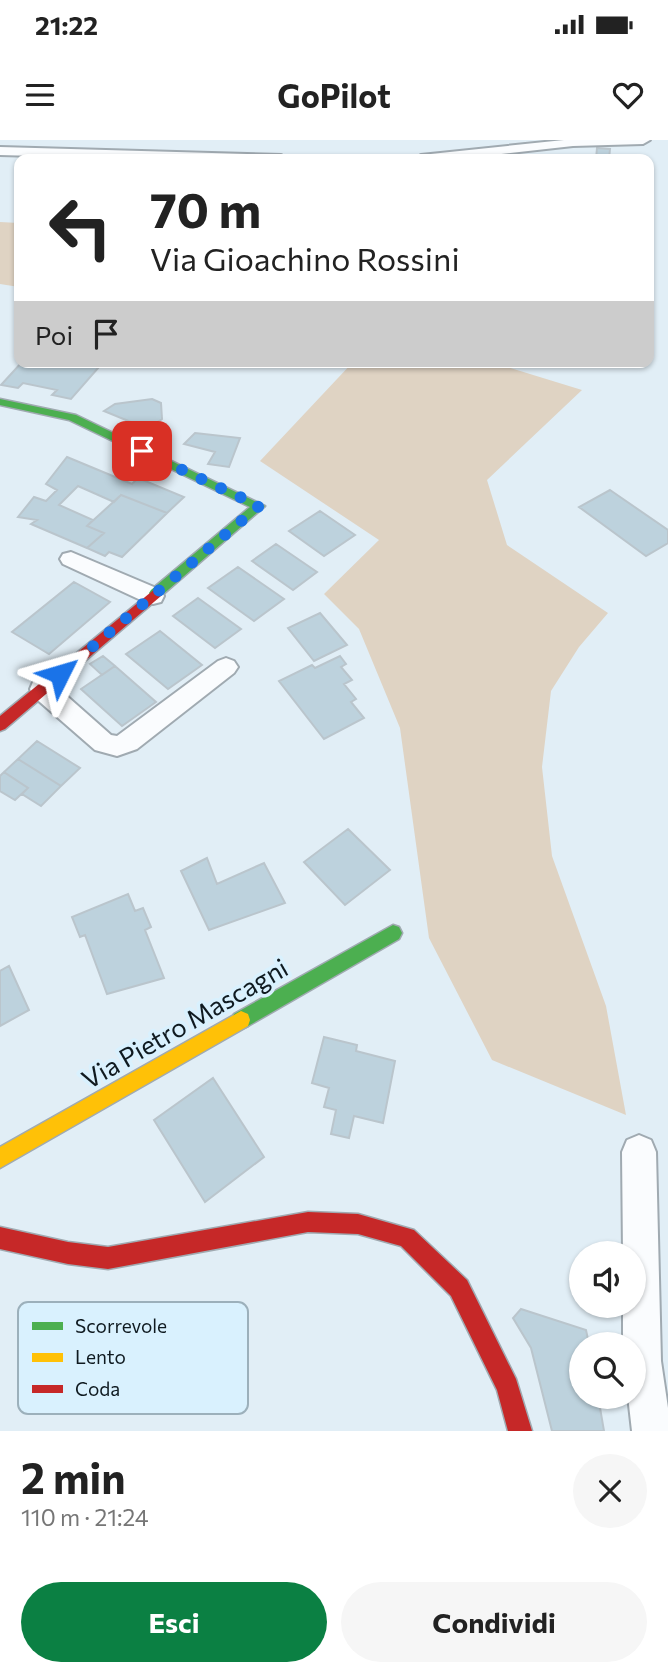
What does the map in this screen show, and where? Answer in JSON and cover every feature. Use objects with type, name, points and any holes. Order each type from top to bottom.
[{"type":"street","points":[[463,154],[573,141],[643,140]]},
{"type":"street","points":[[0,402],[72,417],[259,506],[0,725]]},
{"type":"street","points":[[71,559],[152,596]]},
{"type":"street","points":[[41,689],[104,743],[117,746],[128,742],[226,667]]},
{"type":"street","name":"Via Pietro Mascagni","points":[[0,1158],[393,933]]},
{"type":"street","points":[[639,1152],[642,1361],[652,1431]]},
{"type":"street","points":[[0,1238],[68,1253],[108,1258],[308,1222],[358,1224],[407,1237],[458,1289],[508,1387],[520,1431]]},
{"type":"shaded area","points":[[0,222],[14,223],[14,286],[0,284]]},
{"type":"shaded area","points":[[347,368],[510,368],[582,390],[487,480],[507,545],[608,613],[579,647],[551,691],[542,767],[552,856],[606,1006],[626,1115],[492,1060],[429,938],[400,728],[359,629],[324,594],[379,540],[260,461]]},
{"type":"building","points":[[597,148],[610,149],[610,154],[596,154]]},
{"type":"building","points":[[17,368],[98,368],[71,399],[52,395],[57,390],[23,383],[18,388],[1,385]]},
{"type":"building","points":[[152,399],[161,403],[162,419],[148,429],[104,411],[115,404]]},
{"type":"building","points":[[195,433],[240,438],[229,467],[208,464],[215,452],[184,444]]},
{"type":"building","points":[[67,457],[132,484],[138,478],[184,497],[167,513],[121,495],[114,502],[78,486],[59,505],[93,520],[87,526],[104,533],[87,548],[31,524],[37,520],[18,517],[34,497],[46,501],[57,490],[46,484]]},
{"type":"building","points":[[610,490],[668,530],[668,543],[646,556],[579,507]]},
{"type":"building","points":[[121,495],[167,513],[122,557],[109,552],[105,556],[87,548],[104,533],[87,526]]},
{"type":"building","points":[[320,511],[355,535],[324,556],[289,531]]},
{"type":"building","points":[[276,544],[317,572],[293,590],[252,561]]},
{"type":"building","points":[[238,567],[284,599],[254,621],[208,588]]},
{"type":"building","points":[[74,582],[110,602],[49,654],[12,632]]},
{"type":"building","points":[[198,598],[241,629],[215,648],[173,616]]},
{"type":"building","points":[[320,613],[347,645],[314,661],[288,628]]},
{"type":"building","points":[[160,631],[202,665],[168,689],[126,654]]},
{"type":"building","points":[[103,656],[115,666],[102,675],[90,664]]},
{"type":"building","points":[[340,656],[346,664],[341,667],[352,680],[344,684],[356,699],[351,702],[364,718],[324,739],[279,681],[312,665],[315,668]]},
{"type":"building","points":[[115,666],[156,702],[122,726],[81,689]]},
{"type":"building","points":[[37,741],[80,768],[61,786],[18,759]]},
{"type":"building","points":[[18,759],[61,786],[41,806],[22,794],[28,788],[4,772]]},
{"type":"building","points":[[4,772],[28,788],[15,800],[0,791],[0,776]]},
{"type":"building","points":[[348,829],[390,870],[345,905],[304,862]]},
{"type":"building","points":[[207,858],[217,884],[264,863],[285,903],[209,930],[181,871]]},
{"type":"building","points":[[128,894],[135,911],[143,908],[151,927],[145,930],[164,978],[107,994],[85,935],[80,937],[72,917]]},
{"type":"building","points":[[9,966],[29,1010],[0,1026],[0,971]]},
{"type":"building","points":[[324,1037],[357,1045],[356,1051],[395,1061],[383,1123],[354,1116],[349,1138],[331,1134],[336,1110],[324,1107],[329,1088],[312,1083]]},
{"type":"building","points":[[213,1078],[264,1157],[205,1202],[154,1120]]},
{"type":"building","points":[[521,1309],[586,1330],[569,1332],[569,1409],[600,1409],[604,1431],[552,1431],[531,1348],[513,1318]]},
{"type":"traffic: fast","points":[[0,402],[72,417],[259,506],[156,593]]},
{"type":"traffic: fast","points":[[241,1020],[393,933]]},
{"type":"traffic: slow","points":[[0,1158],[241,1020]]},
{"type":"traffic: jam","points":[[0,725],[156,593]]},
{"type":"traffic: jam","points":[[0,1238],[68,1253],[108,1258],[308,1222],[358,1224],[407,1237],[459,1288],[508,1387],[520,1431]]},
{"type":"route","points":[[60,674],[259,506],[142,451]]}]
